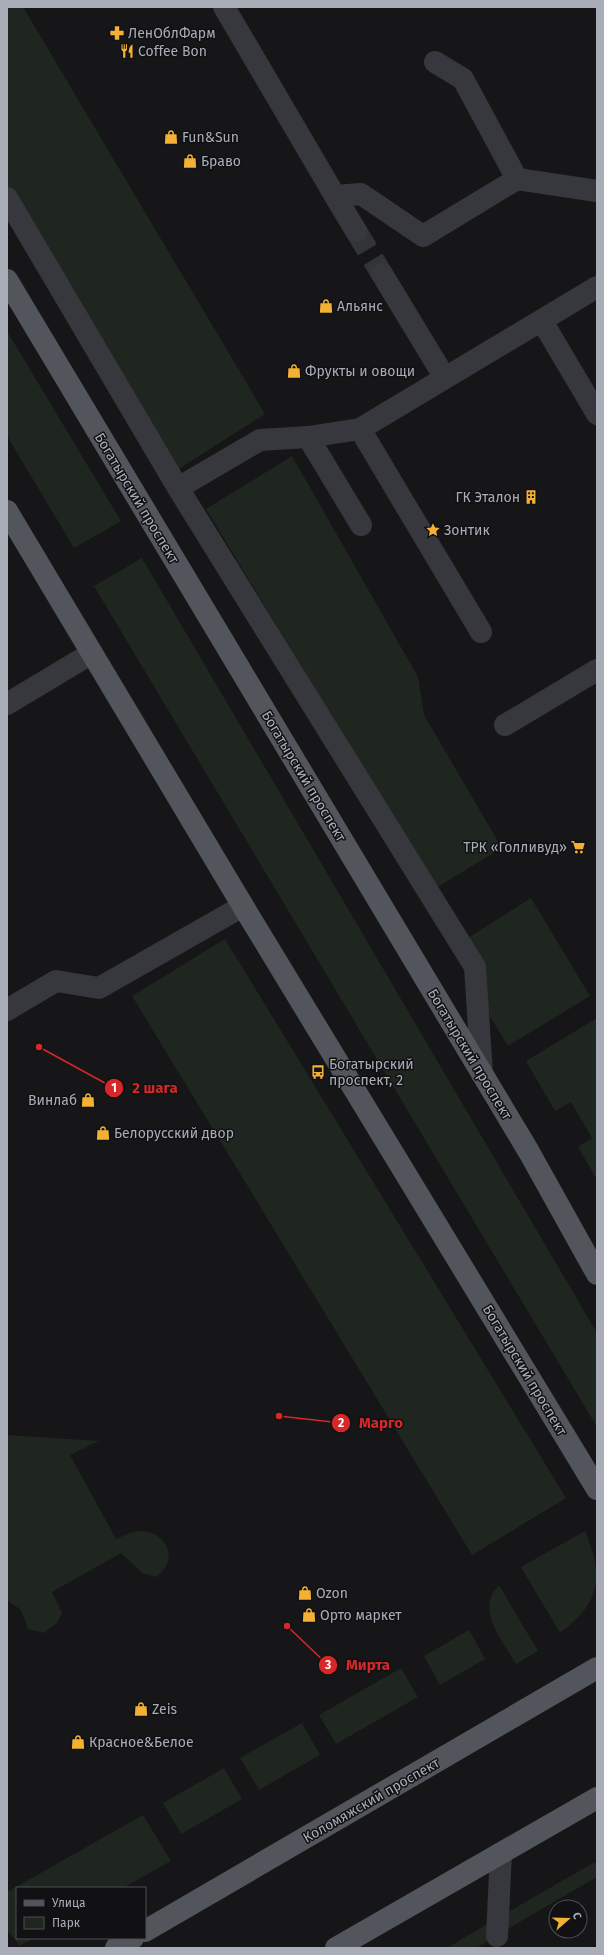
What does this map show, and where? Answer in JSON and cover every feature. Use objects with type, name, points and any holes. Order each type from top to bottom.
[{"type":"main road","name":"Богатырский проспект","points":[[7,280],[529,1152],[597,1274]]},
{"type":"main road","name":"Богатырский проспект","points":[[7,511],[243,906],[597,1489]]},
{"type":"main road","name":"Коломяжский проспект","points":[[146,1930],[597,1668]]},
{"type":"main road","points":[[336,1948],[597,1798]]},
{"type":"main road","points":[[116,1948],[131,1939]]},
{"type":"street","points":[[224,7],[356,231]]},
{"type":"street","points":[[435,62],[463,79],[517,179]]},
{"type":"street","points":[[335,196],[361,194],[423,236],[517,179],[597,191]]},
{"type":"street","points":[[7,198],[178,488],[475,967],[482,1074]]},
{"type":"street","points":[[382,274],[445,378]]},
{"type":"street","points":[[178,488],[260,440],[308,437],[360,430],[597,287]]},
{"type":"street","points":[[542,320],[597,414]]},
{"type":"street","points":[[360,430],[481,632]]},
{"type":"street","points":[[308,437],[361,525]]},
{"type":"street","points":[[7,704],[92,653]]},
{"type":"street","points":[[505,725],[597,670]]},
{"type":"street","points":[[7,1010],[56,981],[99,988],[243,906]]},
{"type":"street","points":[[498,1936],[502,1853]]},
{"type":"green space","points":[[7,7],[23,7],[265,414],[177,470],[7,185]]},
{"type":"green space","points":[[7,331],[121,521],[74,548],[7,436]]},
{"type":"green space","points":[[292,456],[418,677],[424,715],[502,848],[436,888],[206,509]]},
{"type":"green space","points":[[142,558],[597,1333],[597,1427],[94,586]]},
{"type":"green space","points":[[531,898],[590,996],[508,1046],[485,1008],[468,938]]},
{"type":"green space","points":[[225,939],[566,1498],[472,1555],[132,996]]},
{"type":"green space","points":[[597,1018],[597,1180],[578,1147],[592,1138],[571,1102],[555,1111],[526,1061]]},
{"type":"green space","points":[[7,1435],[99,1441],[70,1455],[116,1539],[137,1531],[156,1535],[163,1540],[169,1554],[168,1562],[163,1570],[155,1577],[142,1573],[121,1553],[52,1592],[62,1613],[57,1623],[44,1633],[28,1629],[21,1610],[7,1600]]},
{"type":"green space","points":[[585,1531],[595,1562],[595,1588],[584,1611],[574,1622],[560,1633],[521,1567]]},
{"type":"green space","points":[[499,1585],[538,1651],[516,1664],[496,1631],[490,1613],[489,1604],[494,1591]]},
{"type":"green space","points":[[469,1630],[485,1659],[440,1685],[424,1656]]},
{"type":"green space","points":[[401,1668],[418,1697],[336,1744],[319,1715]]},
{"type":"green space","points":[[302,1723],[320,1755],[259,1790],[240,1758]]},
{"type":"green space","points":[[224,1768],[242,1799],[181,1834],[163,1803]]},
{"type":"green space","points":[[143,1815],[171,1861],[125,1887],[16,1887],[16,1939],[32,1939],[20,1946],[7,1930],[7,1892]]},
{"type":"green space","points":[[595,1862],[597,1865],[597,1877],[559,1899],[548,1899],[548,1906],[506,1930],[508,1912]]},
{"type":"green space","points":[[491,1922],[489,1940],[476,1948],[447,1948]]},
{"type":"tunnel","points":[[356,231],[382,274]]},
{"type":"place","name":"ЛенОблФарм","points":[[117,33]]},
{"type":"place","name":"Coffee Bon","points":[[127,51]]},
{"type":"place","name":"Fun&Sun","points":[[171,137]]},
{"type":"place","name":"Браво","points":[[190,161]]},
{"type":"place","name":"Альянс","points":[[326,306]]},
{"type":"place","name":"Фрукты и овощи","points":[[294,371]]},
{"type":"place","name":"ГК Эталон","points":[[531,497]]},
{"type":"place","name":"Зонтик","points":[[433,530]]},
{"type":"place","name":"ТРК «Голливуд»","points":[[578,847]]},
{"type":"place","name":"2 шага","points":[[39,1047]]},
{"type":"place","name":"Богатырский проспект, 2","points":[[318,1072]]},
{"type":"place","name":"Винлаб","points":[[88,1100]]},
{"type":"place","name":"Белорусский двор","points":[[103,1133]]},
{"type":"place","name":"Марго","points":[[279,1416]]},
{"type":"place","name":"Ozon","points":[[305,1593]]},
{"type":"place","name":"Орто маркет","points":[[309,1615]]},
{"type":"place","name":"Мирта","points":[[287,1626]]},
{"type":"place","name":"Zeis","points":[[141,1709]]},
{"type":"place","name":"Красное&Белое","points":[[78,1742]]}]
